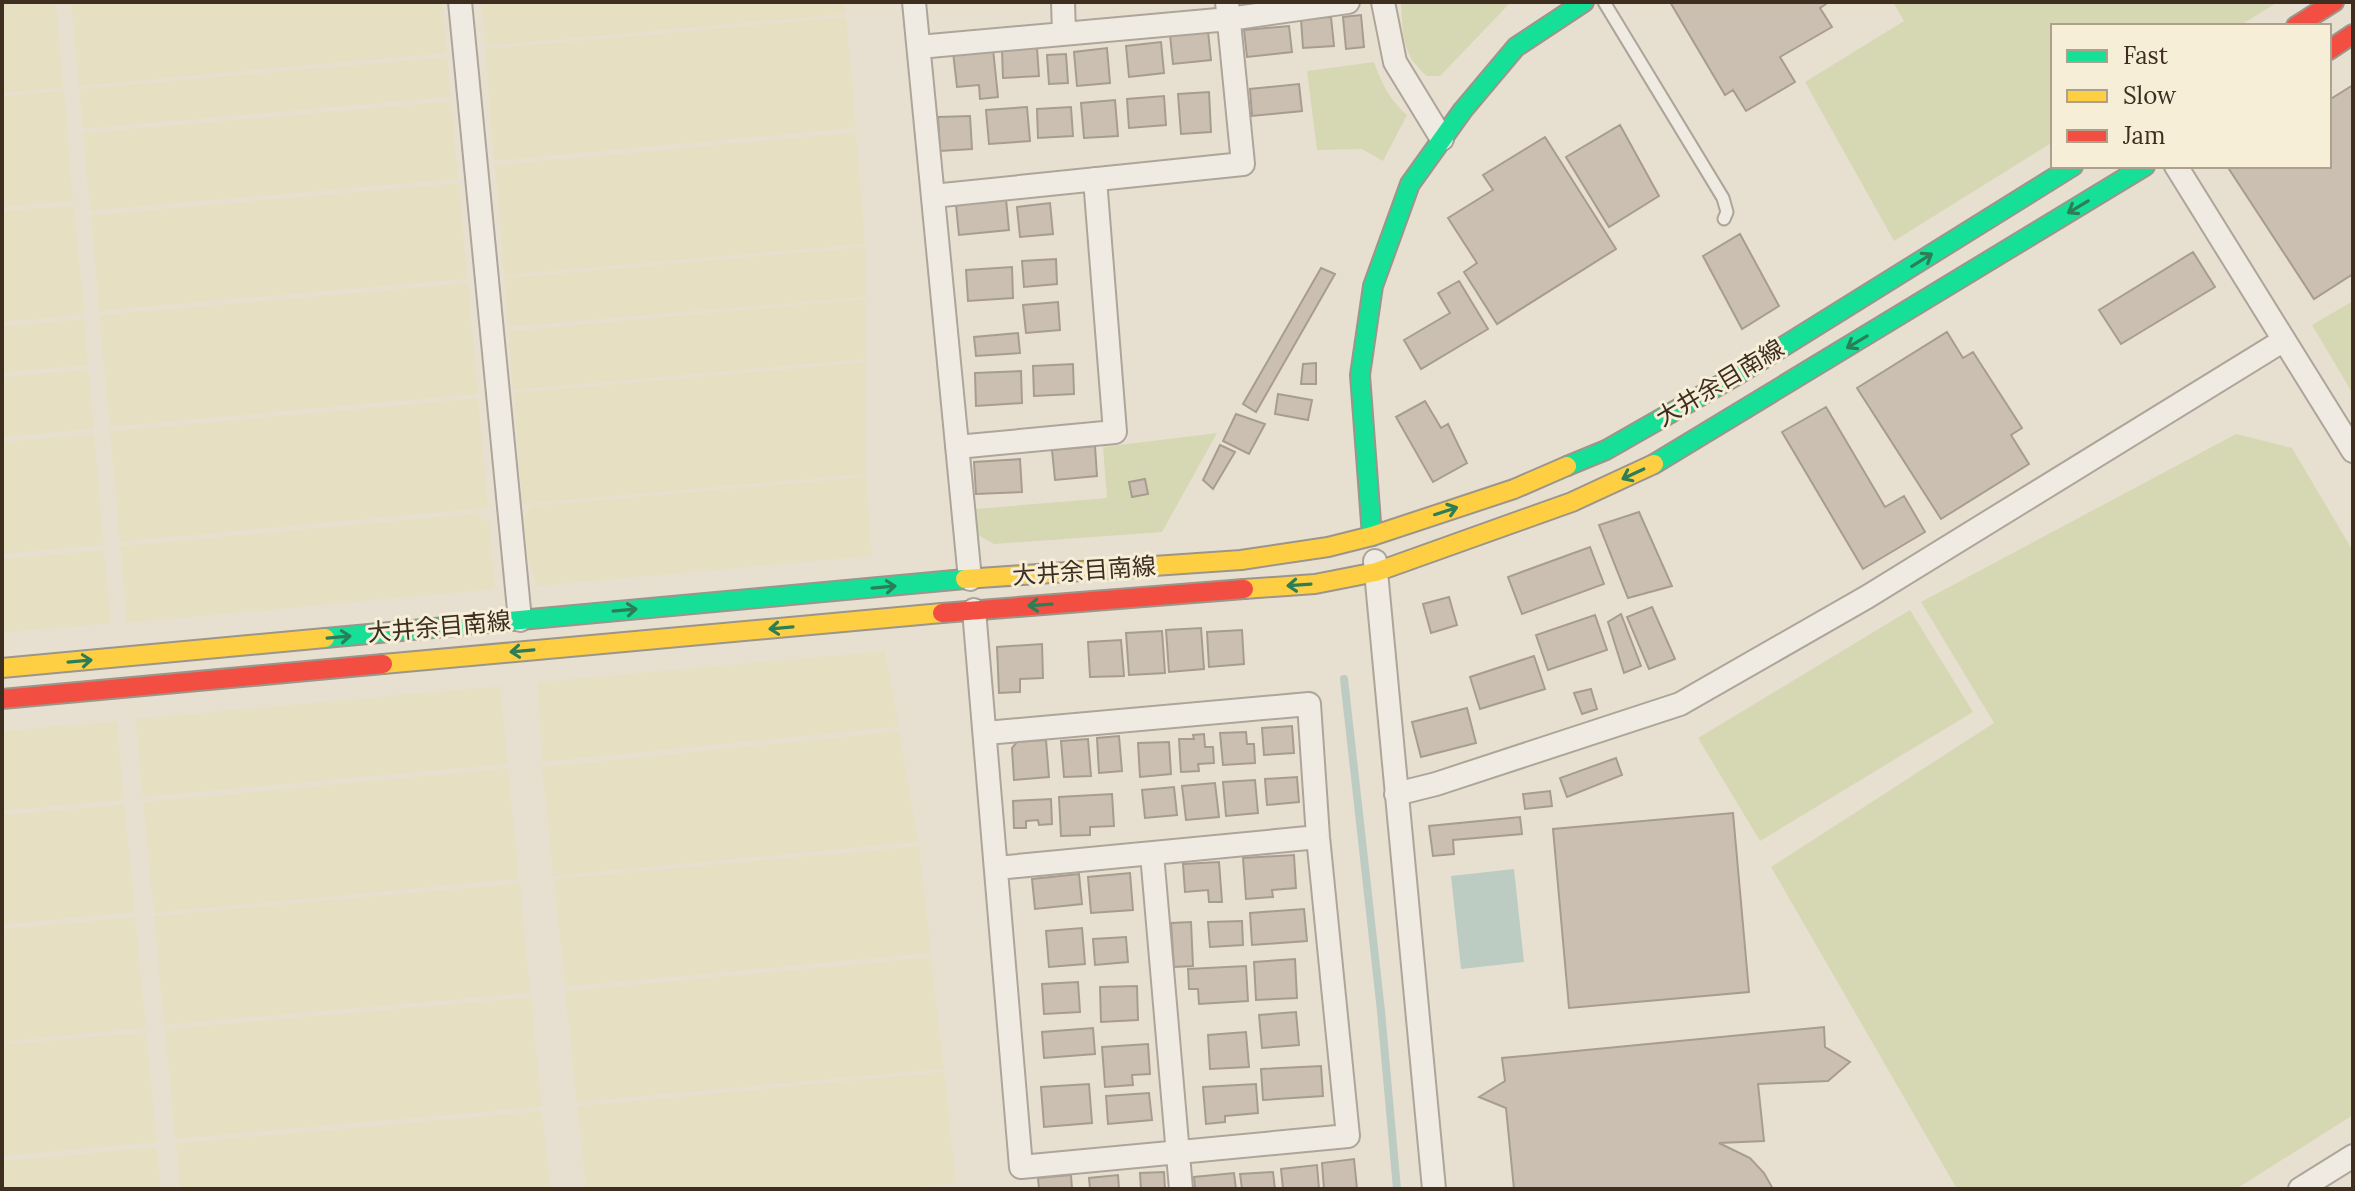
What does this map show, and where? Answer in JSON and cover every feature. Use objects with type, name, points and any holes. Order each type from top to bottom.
[{"type":"street","points":[[460,2],[520,620]]},
{"type":"street","points":[[914,2],[970,579]]},
{"type":"street","points":[[1063,2],[1064,33]]},
{"type":"street","points":[[919,47],[1064,33],[1228,10],[1348,2]]},
{"type":"street","points":[[1383,2],[1395,62],[1442,139]]},
{"type":"street","points":[[1434,1189],[1372,536],[1360,375],[1373,286],[1410,184],[1516,47],[1584,2]]},
{"type":"street","points":[[2299,24],[2334,2]]},
{"type":"street","points":[[933,196],[1243,164],[1228,10]]},
{"type":"street","points":[[2331,49],[2353,34]]},
{"type":"street","name":"大井余目南線","points":[[2,668],[970,579],[1241,560],[1328,547],[1372,536],[1514,489],[1606,450],[1739,374],[2070,168]]},
{"type":"street","points":[[2,699],[974,610],[1315,584],[1376,572],[1572,502],[1662,460],[2142,168]]},
{"type":"street","points":[[2177,168],[2353,451]]},
{"type":"street","points":[[957,447],[1115,432],[1095,179]]},
{"type":"street","points":[[1396,794],[1436,784],[1680,704],[1867,597],[2284,340]]},
{"type":"street","points":[[974,610],[1021,1167],[1348,1136],[1318,837],[1309,704],[986,733]]},
{"type":"street","points":[[997,868],[1318,837]]},
{"type":"street","points":[[1152,854],[1181,1189]]},
{"type":"street","points":[[2300,1189],[2353,1156]]},
{"type":"lane","points":[[1604,2],[1723,198],[1727,212],[1724,219]]},
{"type":"shaded area","points":[[2,2],[56,2],[63,88],[2,93]]},
{"type":"shaded area","points":[[71,2],[442,2],[447,53],[79,86]]},
{"type":"shaded area","points":[[481,2],[845,2],[846,14],[485,46]]},
{"type":"shaded area","points":[[846,17],[856,128],[494,161],[485,49]]},
{"type":"shaded area","points":[[447,57],[451,97],[83,129],[79,89]]},
{"type":"shaded area","points":[[64,91],[73,201],[2,207],[2,96]]},
{"type":"shaded area","points":[[451,101],[458,179],[90,211],[83,133]]},
{"type":"shaded area","points":[[856,132],[865,244],[504,275],[495,165]]},
{"type":"shaded area","points":[[459,183],[467,279],[99,311],[91,215]]},
{"type":"shaded area","points":[[74,205],[84,315],[2,322],[2,211]]},
{"type":"shaded area","points":[[865,247],[865,297],[508,327],[504,278]]},
{"type":"shaded area","points":[[468,283],[478,394],[110,427],[99,315]]},
{"type":"shaded area","points":[[865,299],[866,359],[513,390],[508,331]]},
{"type":"shaded area","points":[[84,319],[88,365],[2,373],[2,326]]},
{"type":"shaded area","points":[[866,362],[866,474],[522,504],[514,393]]},
{"type":"shaded area","points":[[88,369],[94,429],[2,437],[2,377]]},
{"type":"shaded area","points":[[478,398],[488,508],[120,542],[110,431]]},
{"type":"shaded area","points":[[94,434],[104,545],[2,554],[2,442]]},
{"type":"shaded area","points":[[866,477],[872,556],[536,586],[527,552],[524,517],[531,506]]},
{"type":"shaded area","points":[[480,513],[481,521],[489,520],[495,589],[127,623],[120,546]]},
{"type":"shaded area","points":[[104,550],[111,623],[2,633],[2,559]]},
{"type":"shaded area","points":[[885,651],[899,727],[542,762],[537,682]]},
{"type":"shaded area","points":[[500,686],[508,764],[143,797],[135,719]]},
{"type":"shaded area","points":[[117,721],[124,800],[2,811],[2,731]]},
{"type":"shaded area","points":[[899,731],[918,842],[553,876],[542,767]]},
{"type":"shaded area","points":[[508,768],[519,879],[154,913],[143,802]]},
{"type":"shaded area","points":[[124,804],[135,912],[2,925],[2,815]]},
{"type":"shaded area","points":[[919,846],[931,953],[565,987],[554,879]]},
{"type":"shaded area","points":[[1514,869],[1524,962],[1461,969],[1451,876]]},
{"type":"shaded area","points":[[520,883],[530,993],[164,1025],[154,916]]},
{"type":"shaded area","points":[[135,917],[146,1028],[2,1042],[2,929]]},
{"type":"shaded area","points":[[931,957],[944,1069],[577,1102],[565,991]]},
{"type":"shaded area","points":[[531,997],[542,1107],[175,1139],[165,1029]]},
{"type":"shaded area","points":[[146,1032],[157,1142],[2,1156],[2,1045]]},
{"type":"shaded area","points":[[944,1072],[956,1183],[893,1189],[586,1189],[577,1106]]},
{"type":"shaded area","points":[[542,1111],[550,1189],[180,1189],[176,1143]]},
{"type":"shaded area","points":[[157,1147],[161,1189],[2,1189],[2,1161]]},
{"type":"green space","points":[[1401,2],[1511,2],[1440,76],[1427,76],[1412,60],[1405,43]]},
{"type":"green space","points":[[1893,2],[2278,2],[2242,24],[2051,24],[2051,143],[1894,241],[1805,82],[1904,21]]},
{"type":"green space","points":[[1374,62],[1387,91],[1407,115],[1383,161],[1362,149],[1317,150],[1307,71]]},
{"type":"green space","points":[[2353,301],[2353,394],[2312,325]]},
{"type":"green space","points":[[1217,433],[1162,532],[994,544],[978,535],[975,509],[1107,498],[1103,447]]},
{"type":"green space","points":[[2236,434],[2292,448],[2353,551],[2353,1115],[2236,1189],[1957,1189],[1771,867],[1994,723],[1921,602]]},
{"type":"green space","points":[[1910,610],[1973,712],[1760,841],[1698,738]]},
{"type":"building","points":[[1670,2],[1829,2],[1820,8],[1832,27],[1780,57],[1795,82],[1746,111],[1733,90],[1725,95]]},
{"type":"building","points":[[1361,15],[1364,47],[1346,49],[1343,17]]},
{"type":"building","points":[[1331,17],[1334,46],[1303,48],[1301,19]]},
{"type":"building","points":[[1289,26],[1292,52],[1247,57],[1244,30]]},
{"type":"building","points":[[1208,31],[1211,60],[1173,64],[1170,35]]},
{"type":"building","points":[[1161,42],[1164,73],[1129,77],[1126,46]]},
{"type":"building","points":[[1037,48],[1039,76],[1003,78],[1002,50]]},
{"type":"building","points":[[1107,48],[1110,83],[1077,86],[1074,52]]},
{"type":"building","points":[[993,49],[998,97],[980,99],[979,85],[957,87],[953,52]]},
{"type":"building","points":[[1066,54],[1068,83],[1049,84],[1047,55]]},
{"type":"building","points":[[1299,84],[1302,111],[1252,116],[1250,89]]},
{"type":"building","points":[[2353,85],[2353,274],[2314,299],[2228,168],[2331,168],[2331,99]]},
{"type":"building","points":[[1209,92],[1211,132],[1181,134],[1178,94]]},
{"type":"building","points":[[1164,96],[1166,125],[1129,128],[1127,99]]},
{"type":"building","points":[[1115,100],[1118,136],[1084,138],[1081,103]]},
{"type":"building","points":[[1027,107],[1030,141],[989,144],[986,110]]},
{"type":"building","points":[[1071,107],[1073,136],[1038,138],[1037,109]]},
{"type":"building","points":[[970,116],[972,149],[940,151],[938,117]]},
{"type":"building","points":[[1620,125],[1659,196],[1609,227],[1566,157]]},
{"type":"building","points":[[1545,137],[1616,249],[1497,324],[1464,272],[1477,263],[1448,218],[1493,190],[1483,175]]},
{"type":"building","points":[[1006,199],[1009,230],[959,235],[956,205]]},
{"type":"building","points":[[1050,203],[1053,234],[1020,237],[1017,207]]},
{"type":"building","points":[[1740,234],[1779,306],[1742,329],[1703,256]]},
{"type":"building","points":[[2193,252],[2215,287],[2121,344],[2099,310]]},
{"type":"building","points":[[1056,259],[1057,284],[1024,287],[1022,261]]},
{"type":"building","points":[[1012,267],[1013,298],[968,301],[966,270]]},
{"type":"building","points":[[1321,268],[1335,274],[1256,412],[1243,404]]},
{"type":"building","points":[[1459,281],[1488,329],[1421,369],[1404,340],[1450,313],[1438,293]]},
{"type":"building","points":[[1058,302],[1060,330],[1026,333],[1023,305]]},
{"type":"building","points":[[1947,332],[1963,358],[1973,352],[2022,428],[2011,435],[2029,464],[1941,519],[1857,388]]},
{"type":"building","points":[[1018,333],[1020,353],[976,356],[974,337]]},
{"type":"building","points":[[1316,363],[1316,384],[1301,384],[1303,364]]},
{"type":"building","points":[[1073,364],[1074,394],[1034,396],[1033,366]]},
{"type":"building","points":[[1021,371],[1022,403],[976,406],[975,373]]},
{"type":"building","points":[[1278,394],[1312,400],[1308,420],[1275,414]]},
{"type":"building","points":[[1425,401],[1441,428],[1448,424],[1467,463],[1433,482],[1396,417]]},
{"type":"building","points":[[1826,407],[1885,507],[1904,496],[1925,532],[1863,569],[1782,432]]},
{"type":"building","points":[[1236,414],[1265,424],[1249,454],[1223,441]]},
{"type":"building","points":[[1220,445],[1235,452],[1213,489],[1203,480]]},
{"type":"building","points":[[1095,446],[1097,476],[1055,480],[1052,450]]},
{"type":"building","points":[[1020,459],[1022,492],[976,494],[974,462]]},
{"type":"building","points":[[1145,479],[1148,494],[1132,497],[1129,482]]},
{"type":"building","points":[[1639,512],[1672,586],[1628,598],[1599,525]]},
{"type":"building","points":[[1590,547],[1604,584],[1522,614],[1508,577]]},
{"type":"building","points":[[1449,597],[1457,625],[1431,633],[1423,604]]},
{"type":"building","points":[[1652,607],[1675,659],[1649,669],[1627,617]]},
{"type":"building","points":[[1621,614],[1641,666],[1624,673],[1608,622]]},
{"type":"building","points":[[1595,615],[1607,650],[1548,670],[1536,635]]},
{"type":"building","points":[[1201,628],[1204,669],[1169,672],[1166,630]]},
{"type":"building","points":[[1242,630],[1244,664],[1209,667],[1207,632]]},
{"type":"building","points":[[1162,631],[1165,673],[1129,675],[1126,633]]},
{"type":"building","points":[[1121,640],[1124,676],[1090,677],[1088,642]]},
{"type":"building","points":[[1042,644],[1043,678],[1020,679],[1020,692],[999,693],[997,647]]},
{"type":"building","points":[[1534,656],[1545,689],[1480,709],[1470,677]]},
{"type":"building","points":[[1591,689],[1597,709],[1582,714],[1574,693]]},
{"type":"building","points":[[1467,708],[1476,743],[1421,757],[1412,722]]},
{"type":"building","points":[[1292,726],[1294,753],[1264,755],[1262,728]]},
{"type":"building","points":[[1246,732],[1247,744],[1254,744],[1255,763],[1223,765],[1220,733]]},
{"type":"building","points":[[1204,734],[1205,747],[1213,747],[1214,763],[1198,764],[1199,771],[1181,772],[1179,739],[1194,739],[1193,735]]},
{"type":"building","points":[[1119,736],[1122,771],[1099,773],[1097,738]]},
{"type":"building","points":[[1088,739],[1091,776],[1064,777],[1061,741]]},
{"type":"building","points":[[1046,740],[1049,777],[1014,780],[1012,748],[1017,742]]},
{"type":"building","points":[[1169,742],[1171,774],[1140,777],[1138,743]]},
{"type":"building","points":[[1616,758],[1622,775],[1567,797],[1560,778]]},
{"type":"building","points":[[1297,777],[1299,802],[1267,805],[1265,779]]},
{"type":"building","points":[[1255,780],[1258,813],[1226,816],[1223,782]]},
{"type":"building","points":[[1215,783],[1219,817],[1186,820],[1182,786]]},
{"type":"building","points":[[1174,787],[1177,815],[1145,818],[1142,790]]},
{"type":"building","points":[[1550,791],[1552,806],[1525,809],[1523,794]]},
{"type":"building","points":[[1112,794],[1114,826],[1090,827],[1090,835],[1061,836],[1059,797]]},
{"type":"building","points":[[1051,799],[1052,824],[1039,825],[1038,820],[1026,821],[1026,828],[1014,828],[1013,801]]},
{"type":"building","points":[[1733,813],[1749,992],[1569,1008],[1553,829]]},
{"type":"building","points":[[1520,817],[1522,834],[1453,840],[1454,854],[1433,856],[1429,826]]},
{"type":"building","points":[[1294,855],[1296,888],[1272,890],[1273,897],[1246,899],[1243,858]]},
{"type":"building","points":[[1219,862],[1222,902],[1209,902],[1208,890],[1185,892],[1183,864]]},
{"type":"building","points":[[1130,873],[1133,910],[1091,913],[1088,877]]},
{"type":"building","points":[[1079,874],[1082,904],[1035,909],[1032,879]]},
{"type":"building","points":[[1304,909],[1307,941],[1252,945],[1250,913]]},
{"type":"building","points":[[1242,921],[1243,945],[1210,947],[1208,922]]},
{"type":"building","points":[[1191,922],[1193,966],[1174,967],[1171,923]]},
{"type":"building","points":[[1082,928],[1085,964],[1049,967],[1046,931]]},
{"type":"building","points":[[1126,937],[1128,962],[1095,965],[1093,939]]},
{"type":"building","points":[[1295,959],[1297,998],[1256,1000],[1254,962]]},
{"type":"building","points":[[1246,966],[1248,1001],[1199,1004],[1198,989],[1189,989],[1188,969]]},
{"type":"building","points":[[1078,982],[1080,1012],[1044,1014],[1042,984]]},
{"type":"building","points":[[1137,986],[1138,1020],[1101,1022],[1100,987]]},
{"type":"building","points":[[1296,1012],[1299,1045],[1262,1048],[1259,1015]]},
{"type":"building","points":[[1824,1027],[1825,1047],[1850,1062],[1828,1081],[1758,1084],[1764,1141],[1719,1143],[1750,1158],[1773,1189],[1514,1189],[1506,1108],[1479,1097],[1505,1081],[1502,1058]]},
{"type":"building","points":[[1093,1028],[1095,1054],[1044,1058],[1042,1032]]},
{"type":"building","points":[[1246,1032],[1249,1067],[1210,1069],[1208,1035]]},
{"type":"building","points":[[1148,1044],[1150,1074],[1132,1075],[1133,1085],[1105,1087],[1102,1047]]},
{"type":"building","points":[[1321,1066],[1323,1096],[1263,1100],[1261,1069]]},
{"type":"building","points":[[1089,1084],[1092,1123],[1044,1127],[1041,1087]]},
{"type":"building","points":[[1256,1084],[1258,1113],[1225,1116],[1225,1122],[1206,1124],[1203,1087]]},
{"type":"building","points":[[1149,1093],[1152,1120],[1108,1124],[1106,1096]]},
{"type":"building","points":[[1354,1159],[1357,1189],[1324,1189],[1322,1163]]},
{"type":"building","points":[[1317,1165],[1319,1189],[1283,1189],[1281,1169]]},
{"type":"building","points":[[1164,1172],[1165,1189],[1141,1189],[1140,1173]]},
{"type":"building","points":[[1273,1172],[1275,1189],[1242,1189],[1240,1174]]},
{"type":"building","points":[[1234,1173],[1236,1189],[1195,1189],[1194,1177]]},
{"type":"building","points":[[1071,1175],[1072,1189],[1039,1189],[1038,1178]]},
{"type":"building","points":[[1118,1175],[1119,1189],[1090,1189],[1089,1178]]},
{"type":"waterway","points":[[1344,679],[1381,1011],[1397,1189]]},
{"type":"traffic: fast","points":[[1372,536],[1360,375],[1373,286],[1410,184],[1463,110],[1516,47],[1584,2]]},
{"type":"traffic: fast","points":[[1567,466],[1606,450],[1739,374],[2070,168]]},
{"type":"traffic: fast","points":[[1654,464],[2142,168]]},
{"type":"traffic: fast","points":[[325,638],[965,579]]},
{"type":"traffic: slow","points":[[1244,589],[1315,584],[1376,572],[1572,502],[1654,464]]},
{"type":"traffic: slow","points":[[965,579],[1241,560],[1328,547],[1372,536],[1514,489],[1567,466]]},
{"type":"traffic: slow","points":[[383,664],[942,613]]},
{"type":"traffic: slow","points":[[2,668],[325,638]]},
{"type":"traffic: jam","points":[[2299,24],[2334,2]]},
{"type":"traffic: jam","points":[[2331,49],[2353,34]]},
{"type":"traffic: jam","points":[[942,613],[1244,589]]},
{"type":"traffic: jam","points":[[2,699],[383,664]]}]
